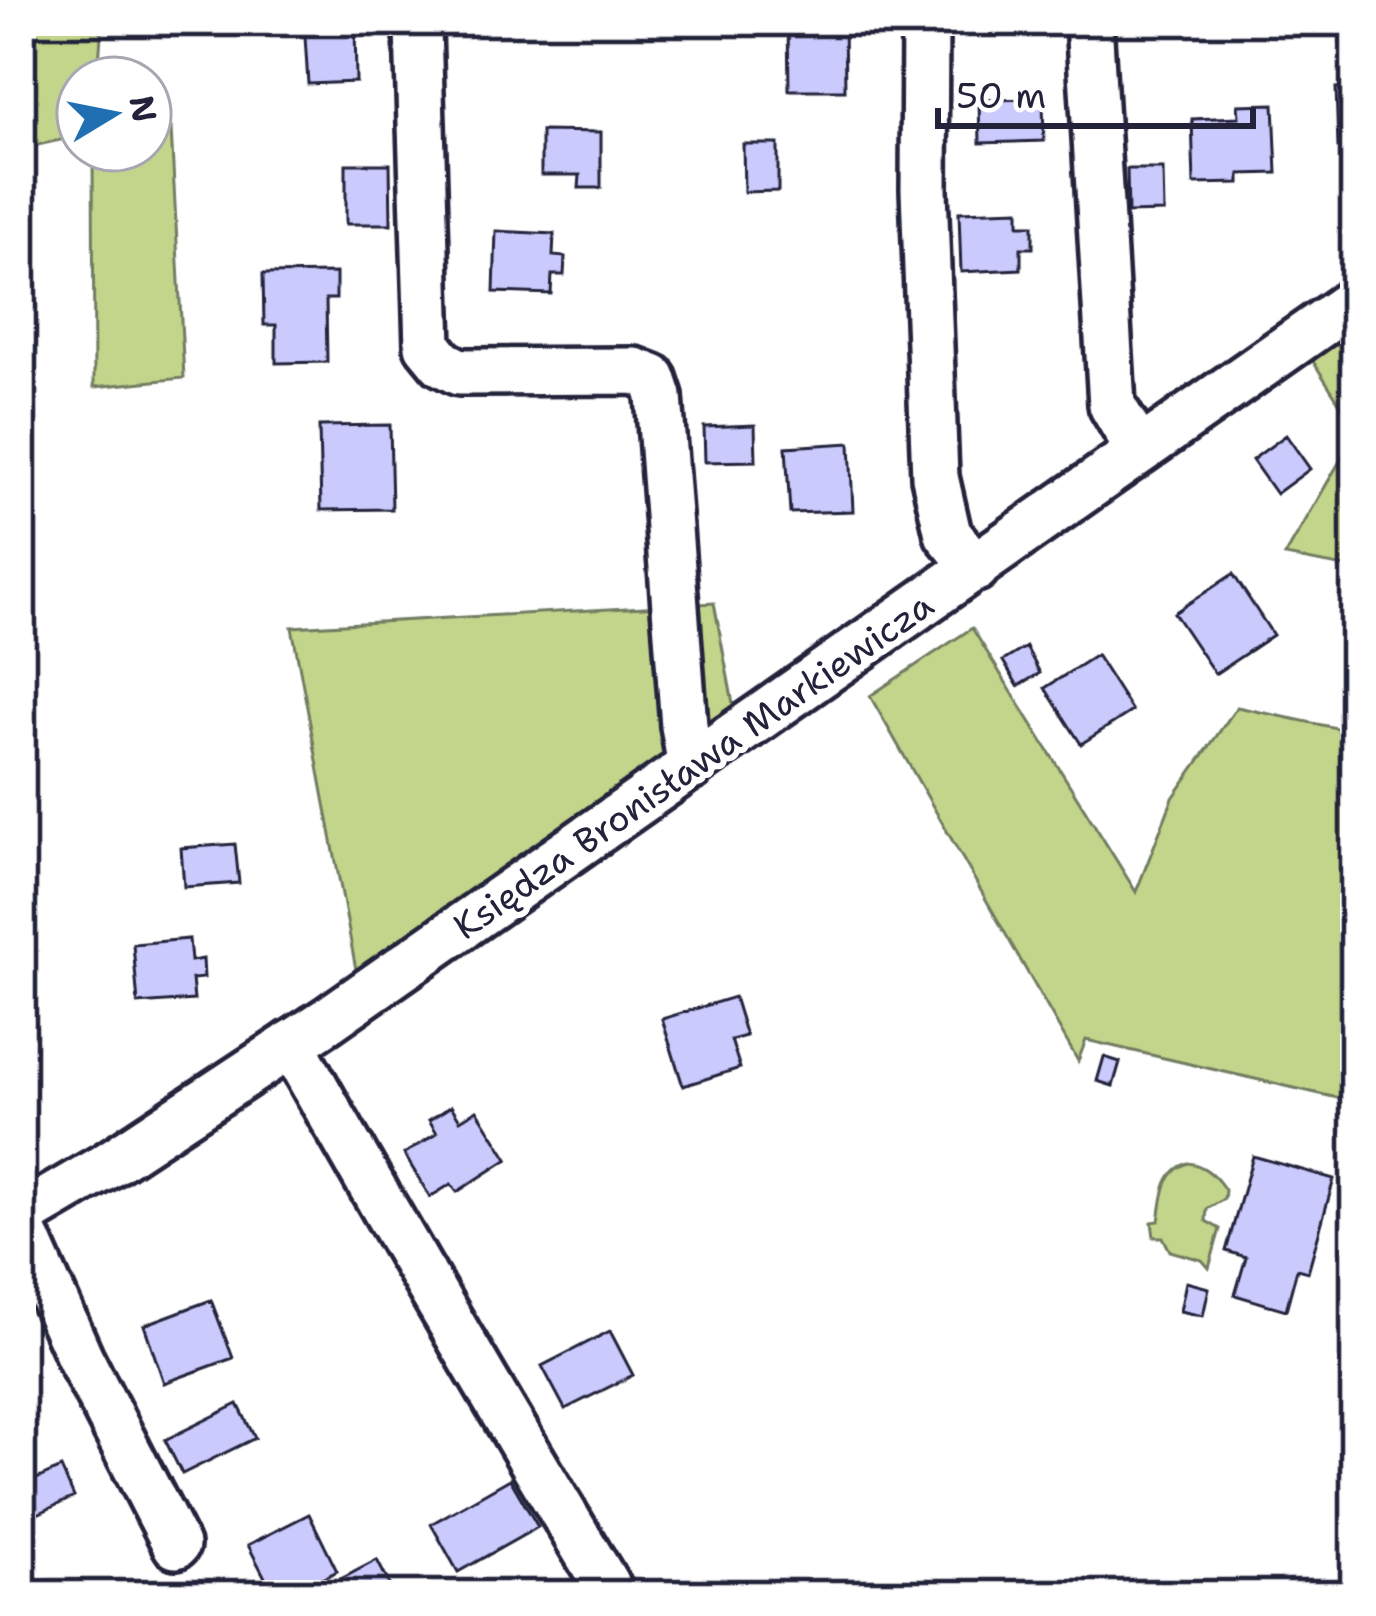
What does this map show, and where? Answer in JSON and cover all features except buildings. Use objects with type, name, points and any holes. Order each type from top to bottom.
[{"type":"street","points":[[926,21],[924,190],[935,477],[948,534],[976,568]]},
{"type":"street","points":[[1089,21],[1112,405],[1139,452]]},
{"type":"street","points":[[418,29],[428,346],[442,363],[459,372],[635,371],[653,378],[659,396],[683,726],[691,767]]},
{"type":"street","name":"Księdza Bronisława Markiewicza","points":[[21,1220],[291,1044],[1355,300]]},
{"type":"street","points":[[291,1044],[426,1283],[472,1353],[608,1588]]},
{"type":"street","points":[[21,1220],[80,1358],[176,1545]]},
{"type":"green space","points":[[21,21],[102,21],[100,54],[54,54],[54,141],[33,146],[21,162]]},
{"type":"green space","points":[[93,174],[173,174],[184,378],[94,387]]},
{"type":"green space","points":[[1355,325],[1355,427],[1311,358]]},
{"type":"green space","points":[[1355,435],[1355,569],[1285,556]]},
{"type":"green space","points":[[714,603],[738,730],[360,991],[292,627]]},
{"type":"green space","points":[[972,628],[1136,892],[1173,798],[1237,707],[1355,732],[1355,1102],[1086,1040],[1078,1061],[870,696]]},
{"type":"green space","points":[[1188,1163],[1210,1172],[1225,1190],[1224,1199],[1207,1209],[1206,1221],[1220,1229],[1209,1268],[1202,1260],[1170,1251],[1163,1237],[1154,1237],[1152,1222],[1159,1221],[1168,1179]]}]
